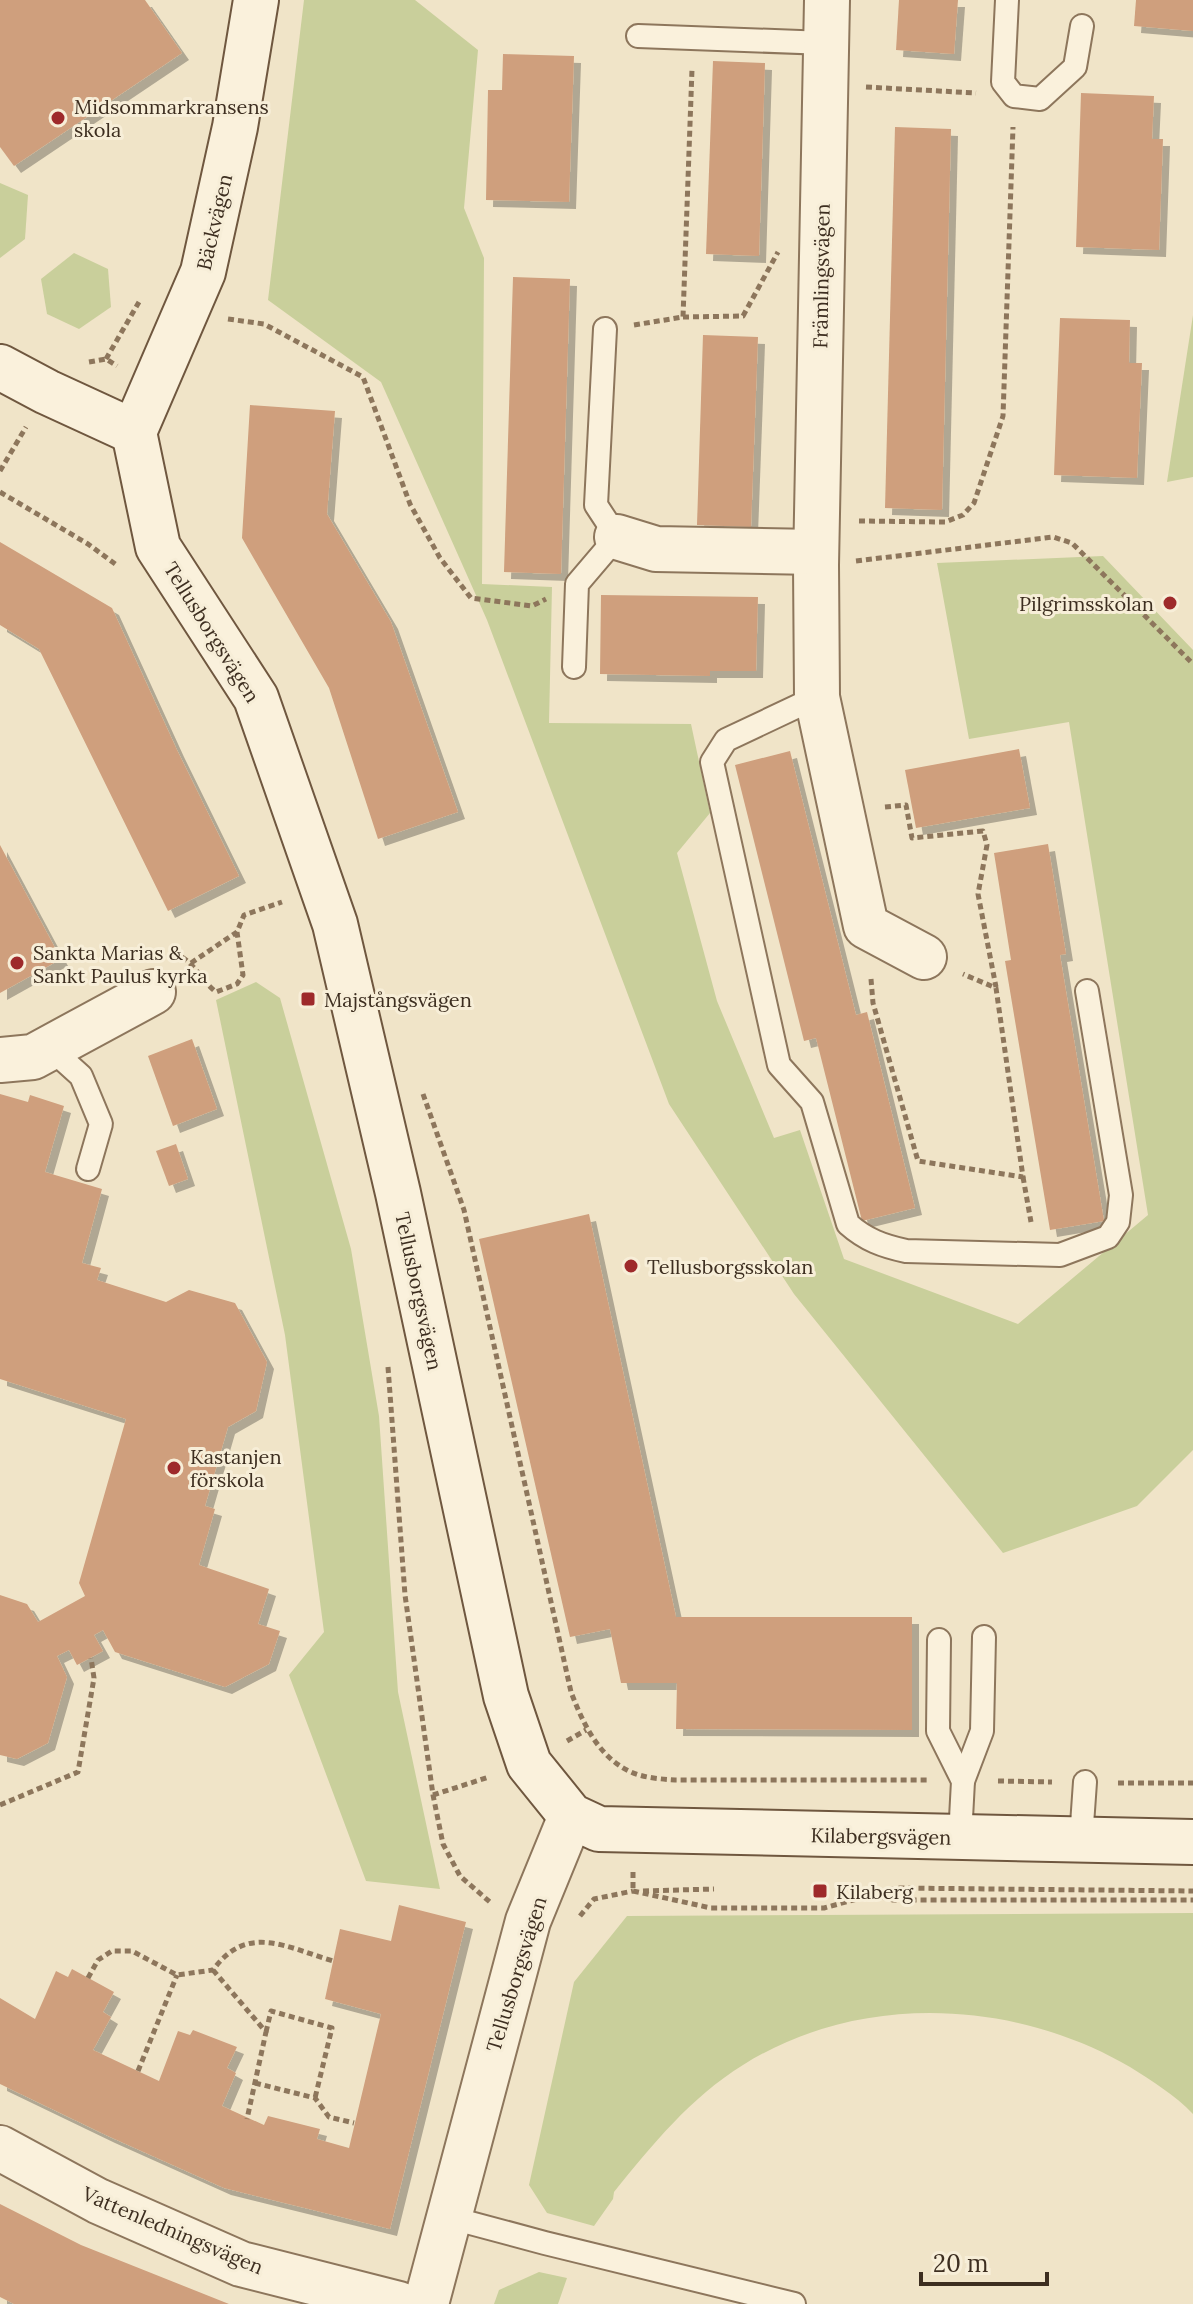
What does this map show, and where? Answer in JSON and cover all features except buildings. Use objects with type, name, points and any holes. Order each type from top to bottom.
[{"type":"street","name":"Bäckvägen","points":[[134,432],[203,272],[235,127],[256,0]]},
{"type":"street","name":"Främlingsvägen","points":[[827,0],[816,536],[817,697],[866,926],[924,957]]},
{"type":"street","points":[[0,367],[134,432]]},
{"type":"street","name":"Tellusborgsvägen","points":[[134,432],[158,547],[256,698],[335,924],[398,1193],[506,1696],[529,1764],[571,1816],[528,1921],[426,2304]]},
{"type":"street","points":[[617,537],[656,549],[816,536]]},
{"type":"street","points":[[0,1060],[33,1057],[153,992]]},
{"type":"street","name":"Kilabergsvägen","points":[[571,1816],[599,1829],[632,1831],[1193,1842]]},
{"type":"street","name":"Vattenledningsvägen","points":[[0,2148],[98,2201],[241,2264],[399,2304]]},
{"type":"lane","points":[[1007,0],[1003,82],[1014,96],[1040,99],[1075,67],[1082,26]]},
{"type":"lane","points":[[638,36],[826,43]]},
{"type":"lane","points":[[574,667],[577,584],[617,537],[596,505],[605,329]]},
{"type":"lane","points":[[817,697],[726,740],[712,762],[779,1065],[812,1102],[848,1224],[861,1236],[883,1246],[906,1251],[1060,1255],[1108,1237],[1118,1222],[1121,1195],[1087,991]]},
{"type":"lane","points":[[50,1048],[81,1076],[101,1124],[88,1169]]},
{"type":"lane","points":[[960,1837],[963,1781],[982,1731],[984,1637]]},
{"type":"lane","points":[[939,1640],[938,1731],[963,1781]]},
{"type":"lane","points":[[1081,1839],[1085,1782]]},
{"type":"lane","points":[[448,2217],[794,2304]]},
{"type":"path","points":[[683,317],[693,38]]},
{"type":"path","points":[[825,86],[953,92]]},
{"type":"path","points":[[816,536],[945,522],[963,515],[974,503],[1003,416],[1014,96]]},
{"type":"path","points":[[605,329],[683,317],[743,316],[778,251]]},
{"type":"path","points":[[215,318],[264,324],[363,377],[410,504],[440,558],[471,598],[532,606]]},
{"type":"path","points":[[0,492],[88,544],[127,572]]},
{"type":"path","points":[[907,556],[1053,537],[1072,543],[1193,664]]},
{"type":"path","points":[[842,811],[906,805],[912,838],[983,831],[987,845],[978,894],[996,988],[1032,1228]]},
{"type":"path","points":[[173,952],[191,963],[202,981],[216,992],[237,984],[243,975],[237,932],[244,915],[284,901]]},
{"type":"path","points":[[191,963],[237,932]]},
{"type":"path","points":[[924,957],[996,988]]},
{"type":"path","points":[[873,1003],[918,1161],[1023,1177]]},
{"type":"path","points":[[418,1080],[464,1210],[571,1692],[586,1730],[612,1759],[631,1772],[675,1780],[1193,1783]]},
{"type":"path","points":[[387,1351],[405,1595],[433,1795],[443,1844],[460,1876],[493,1906],[500,1912],[528,1921]]},
{"type":"path","points":[[0,1805],[78,1772],[94,1678],[91,1658]]},
{"type":"path","points":[[633,1891],[711,1908],[824,1908],[897,1888],[1193,1891]]},
{"type":"path","points":[[575,1922],[594,1899],[633,1891],[714,1889]]},
{"type":"path","points":[[852,1889],[893,1900],[1193,1900]]},
{"type":"path","points":[[88,1978],[98,1960],[112,1951],[132,1951],[177,1975],[213,1970],[225,1954],[249,1941],[278,1945],[333,1961]]},
{"type":"path","points":[[213,1970],[266,2032]]},
{"type":"path","points":[[138,2071],[177,1975]]},
{"type":"path","points":[[247,2119],[271,2011],[332,2028],[315,2098]]},
{"type":"path","points":[[255,2083],[315,2098],[329,2117],[354,2123]]},
{"type":"green space","points":[[304,0],[415,0],[478,50],[464,208],[484,258],[482,584],[552,587],[549,723],[691,724],[710,813],[677,853],[717,1001],[774,1138],[800,1130],[844,1259],[1018,1324],[1148,1215],[1069,722],[969,739],[937,563],[1103,556],[1193,650],[1193,1450],[1137,1506],[1003,1553],[794,1294],[669,1104],[487,620],[381,382],[268,300]]},
{"type":"green space","points":[[0,183],[28,195],[25,239],[0,258]]},
{"type":"green space","points":[[74,253],[108,269],[111,307],[79,329],[47,314],[41,279]]},
{"type":"green space","points":[[1193,315],[1193,477],[1167,482]]},
{"type":"green space","points":[[256,982],[280,998],[351,1249],[379,1416],[398,1692],[440,1889],[366,1881],[289,1675],[324,1632],[285,1335],[216,1000]]},
{"type":"green space","points":[[1193,1913],[1193,2114],[1171,2094],[1130,2067],[1085,2044],[1037,2028],[987,2017],[936,2013],[886,2016],[836,2025],[788,2041],[724,2078],[689,2107],[658,2139],[614,2192],[613,2199],[594,2226],[547,2213],[529,2185],[574,1982],[627,1916]]},
{"type":"green space","points":[[539,2272],[567,2278],[558,2304],[494,2304],[499,2290]]},
{"type":"place","name":"Midsommarkransens skola","points":[[58,118]]},
{"type":"place","name":"Pilgrimsskolan","points":[[1170,603]]},
{"type":"place","name":"Sankta Marias & Sankt Paulus kyrka","points":[[17,963]]},
{"type":"place","name":"Majstångsvägen","points":[[308,999]]},
{"type":"place","name":"Tellusborgsskolan","points":[[631,1266]]},
{"type":"place","name":"Kastanjen förskola","points":[[174,1468]]},
{"type":"place","name":"Kilaberg","points":[[820,1891]]}]
